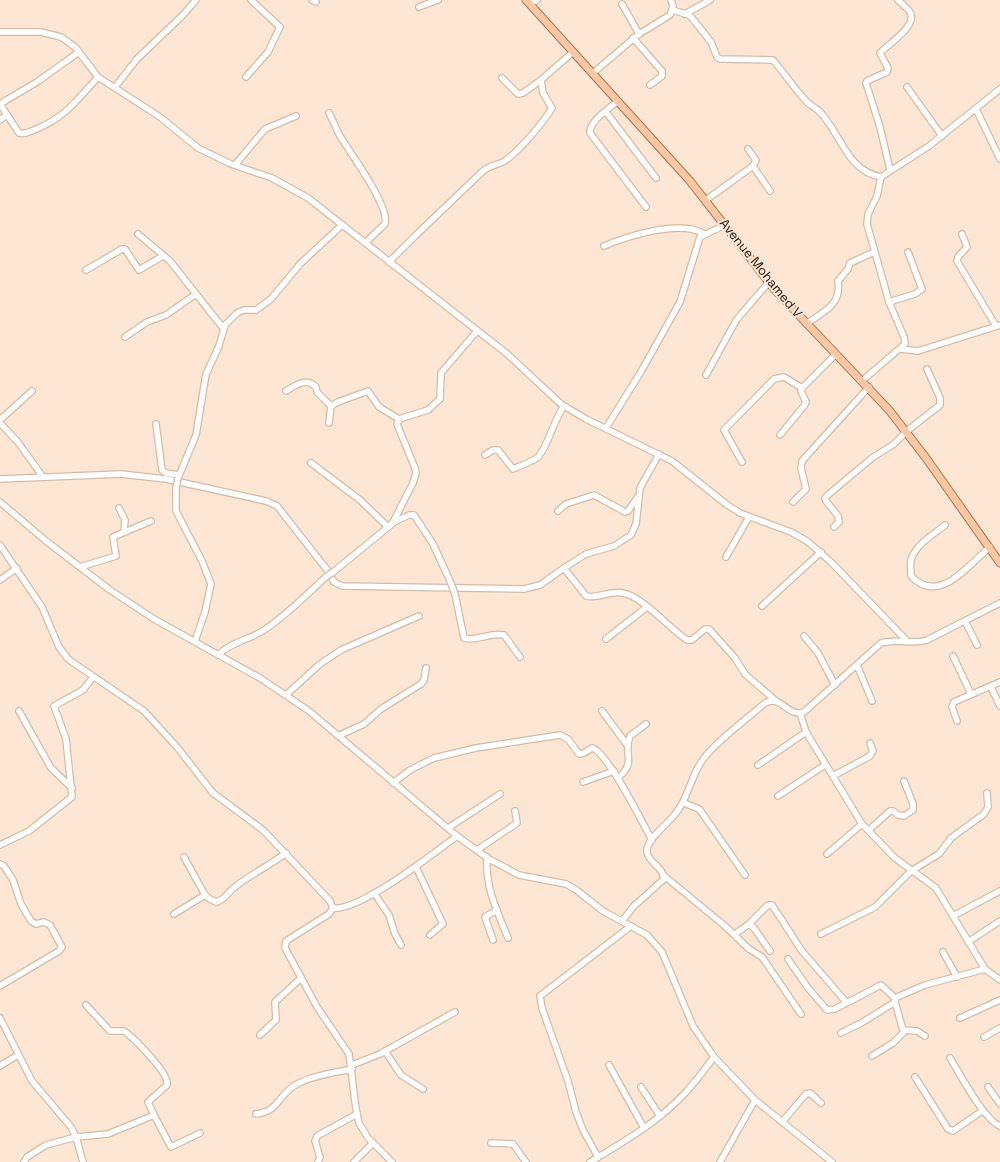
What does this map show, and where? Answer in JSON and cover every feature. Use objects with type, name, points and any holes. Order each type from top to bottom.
[{"type":"main road","name":"Avenue Mohamed V","points":[[528,2],[706,200],[769,282],[806,324],[863,380],[907,431],[1000,563]]},
{"type":"street","points":[[115,87],[137,59],[183,15],[196,0]]},
{"type":"street","points":[[246,77],[265,57],[280,27],[251,0]]},
{"type":"street","points":[[419,7],[438,0]]},
{"type":"street","points":[[528,2],[537,0]]},
{"type":"street","points":[[593,73],[633,38],[666,18],[672,10],[671,0]]},
{"type":"street","points":[[685,14],[710,0]]},
{"type":"street","points":[[890,170],[880,127],[866,83],[867,81],[887,72],[888,68],[880,52],[904,32],[910,22],[910,12],[898,0]]},
{"type":"street","points":[[622,4],[639,34]]},
{"type":"street","points":[[672,10],[692,18],[710,42],[717,57],[773,60],[809,103],[820,112],[846,154],[864,171],[881,177]]},
{"type":"street","points":[[0,32],[41,32],[55,34],[68,41],[79,52],[98,77],[160,117],[198,148],[213,157],[272,178],[291,187],[308,198],[506,353],[551,396],[564,406],[660,454],[672,461],[726,504],[749,517],[795,534],[821,552],[906,640]]},
{"type":"street","points":[[633,38],[662,72],[662,76],[650,85]]},
{"type":"street","points":[[79,52],[37,82],[0,104],[20,134],[49,124],[62,116],[98,77]]},
{"type":"street","points":[[502,78],[518,94],[523,93],[541,80],[573,52]]},
{"type":"street","points":[[390,262],[483,171],[490,166],[505,161],[541,124],[552,108],[543,93],[541,80]]},
{"type":"street","points":[[907,87],[942,136]]},
{"type":"street","points":[[863,380],[901,349],[905,340],[889,302],[874,252],[867,220],[881,177],[890,170],[914,157],[1000,89]]},
{"type":"street","points":[[618,101],[590,127],[590,133],[646,207]]},
{"type":"street","points":[[976,109],[1000,159]]},
{"type":"street","points":[[606,112],[656,178]]},
{"type":"street","points":[[329,113],[339,134],[373,188],[386,216],[385,224],[365,243]]},
{"type":"street","points":[[0,120],[7,115]]},
{"type":"street","points":[[235,165],[265,130],[296,116]]},
{"type":"street","points":[[706,200],[754,166],[756,160],[748,149]]},
{"type":"street","points":[[754,166],[770,191]]},
{"type":"street","points":[[195,641],[205,612],[211,584],[202,561],[176,511],[176,488],[196,435],[208,365],[219,346],[223,328],[228,321],[237,312],[244,310],[256,310],[270,299],[300,264],[342,225]]},
{"type":"street","points":[[606,428],[642,370],[680,302],[698,241],[704,234],[725,225]]},
{"type":"street","points":[[604,246],[630,236],[675,228],[694,229],[704,234]]},
{"type":"street","points":[[138,234],[170,261],[223,328]]},
{"type":"street","points":[[901,349],[918,351],[998,326],[957,261],[958,257],[967,247],[962,234]]},
{"type":"street","points":[[86,270],[124,248],[139,270],[163,256]]},
{"type":"street","points":[[806,324],[834,303],[839,292],[838,281],[848,269],[850,263],[874,252]]},
{"type":"street","points":[[889,302],[914,294],[922,289],[908,252]]},
{"type":"street","points":[[706,375],[737,319],[769,282]]},
{"type":"street","points":[[125,337],[147,322],[166,315],[196,294]]},
{"type":"street","points":[[331,406],[338,402],[368,392],[379,407],[399,419],[428,410],[436,404],[441,393],[441,373],[478,331]]},
{"type":"street","points":[[780,434],[804,406],[806,402],[801,391],[805,385],[836,354]]},
{"type":"street","points":[[834,527],[839,522],[838,516],[826,498],[872,458],[896,443],[907,431],[940,406],[940,398],[927,369]]},
{"type":"street","points":[[742,462],[724,430],[774,379],[784,377],[805,385]]},
{"type":"street","points":[[286,391],[297,384],[308,382],[316,387],[317,392],[331,406]]},
{"type":"street","points":[[793,502],[806,489],[801,468],[802,461],[869,387]]},
{"type":"street","points":[[0,420],[32,390]]},
{"type":"street","points":[[329,423],[331,406]]},
{"type":"street","points":[[485,455],[493,450],[498,450],[512,469],[535,459],[541,453],[556,418],[564,406]]},
{"type":"street","points":[[390,525],[416,473],[397,424],[399,419]]},
{"type":"street","points":[[0,424],[17,441],[43,477]]},
{"type":"street","points":[[156,424],[162,470],[166,473],[179,477]]},
{"type":"street","points":[[558,511],[566,504],[594,495],[625,512],[638,496],[645,477],[660,454]]},
{"type":"street","points":[[311,463],[390,525]]},
{"type":"street","points":[[0,479],[121,474],[166,479],[266,501],[277,506],[328,571],[334,582],[342,586],[524,589],[540,584],[566,571],[586,554],[614,546],[631,535],[636,524],[638,496]]},
{"type":"street","points":[[0,502],[80,567],[132,605],[286,695],[309,711],[457,836],[487,857],[520,875],[566,884],[575,889],[603,911],[647,935],[662,952],[693,1026],[714,1058],[755,1100],[832,1162]]},
{"type":"street","points":[[119,508],[125,520],[124,530]]},
{"type":"street","points":[[218,655],[226,647],[264,630],[294,606],[329,574],[390,525],[409,515],[414,516],[433,544],[450,580],[455,594],[464,638],[468,639],[492,634],[504,635],[520,657]]},
{"type":"street","points":[[726,557],[749,517]]},
{"type":"street","points":[[80,567],[116,556],[113,537],[124,530],[151,521]]},
{"type":"street","points":[[945,525],[925,542],[911,560],[911,576],[918,584],[933,588],[951,580],[967,569],[990,548]]},
{"type":"street","points":[[0,545],[17,568],[47,617],[64,654],[72,663],[133,702],[144,711],[177,747],[213,793],[263,830],[321,890],[333,908]]},
{"type":"street","points":[[762,606],[821,552]]},
{"type":"street","points":[[0,580],[17,568]]},
{"type":"street","points":[[566,571],[586,596],[622,592],[628,594],[647,607],[687,640],[692,640],[705,629],[709,629],[735,658],[745,674],[776,701],[794,712],[800,713],[808,709],[881,643],[906,640],[917,642],[927,640],[1000,603]]},
{"type":"street","points":[[606,639],[647,607]]},
{"type":"street","points":[[286,695],[320,664],[341,650],[419,616]]},
{"type":"street","points":[[965,621],[977,645]]},
{"type":"street","points":[[804,636],[818,653],[835,685]]},
{"type":"street","points":[[953,656],[971,694]]},
{"type":"street","points":[[857,665],[872,701]]},
{"type":"street","points":[[338,736],[364,724],[381,709],[421,684],[424,680],[426,668]]},
{"type":"street","points":[[0,845],[29,831],[72,797],[66,739],[54,706],[83,690],[93,677]]},
{"type":"street","points":[[957,722],[952,704],[1000,682]]},
{"type":"street","points":[[991,687],[1000,706]]},
{"type":"street","points":[[776,701],[772,700],[765,703],[703,759],[684,802],[670,821],[652,840],[647,852],[649,857],[663,875],[735,934],[749,949],[767,961],[801,1014]]},
{"type":"street","points":[[18,711],[51,768],[72,788]]},
{"type":"street","points":[[602,711],[628,746]]},
{"type":"street","points":[[800,713],[806,732],[862,824],[894,858],[936,888],[985,969],[1000,980]]},
{"type":"street","points":[[618,778],[626,771],[629,765],[628,746],[630,736],[646,724]]},
{"type":"street","points":[[758,765],[806,732]]},
{"type":"street","points":[[393,783],[410,770],[434,758],[476,748],[556,735],[564,736],[579,754],[595,748],[618,778],[652,840]]},
{"type":"street","points":[[833,776],[870,756],[872,751],[870,743]]},
{"type":"street","points":[[778,796],[826,765]]},
{"type":"street","points":[[583,782],[614,772]]},
{"type":"street","points":[[869,830],[890,811],[904,816],[913,810],[913,804],[904,781]]},
{"type":"street","points":[[821,934],[875,907],[911,871],[939,854],[952,838],[984,814],[988,807],[987,793]]},
{"type":"street","points":[[448,828],[500,794]]},
{"type":"street","points":[[684,802],[699,809],[745,875]]},
{"type":"street","points":[[477,850],[517,823],[516,811]]},
{"type":"street","points":[[827,854],[862,824]]},
{"type":"street","points":[[333,908],[343,908],[374,893],[416,866],[457,836]]},
{"type":"street","points":[[184,857],[205,895],[213,901],[220,901],[233,888],[286,853]]},
{"type":"street","points":[[487,857],[488,882],[496,910],[508,938]]},
{"type":"street","points":[[0,864],[4,866],[13,880],[21,904],[31,921],[36,924],[44,922],[50,925],[62,947],[59,951],[0,986]]},
{"type":"street","points":[[416,866],[443,924],[430,935]]},
{"type":"street","points":[[622,921],[634,906],[663,880],[663,875]]},
{"type":"street","points":[[953,916],[1000,891]]},
{"type":"street","points":[[374,893],[390,915],[395,934],[401,945]]},
{"type":"street","points":[[174,914],[205,895]]},
{"type":"street","points":[[735,934],[749,924],[768,905],[772,905],[802,951],[846,1002]]},
{"type":"street","points":[[333,908],[329,914],[286,941],[284,948],[317,1007],[347,1050],[352,1067],[357,1114],[364,1132],[392,1162]]},
{"type":"street","points":[[493,940],[485,917],[496,910]]},
{"type":"street","points":[[968,942],[1000,921]]},
{"type":"street","points":[[749,924],[754,928],[770,951]]},
{"type":"street","points":[[598,1157],[583,1130],[576,1112],[568,1081],[542,1008],[540,996],[631,926]]},
{"type":"street","points":[[943,952],[957,977]]},
{"type":"street","points":[[788,959],[825,1008],[833,1010],[881,985],[895,1000],[902,1028],[905,1031]]},
{"type":"street","points":[[841,1033],[863,1022],[895,1000],[925,985],[985,969]]},
{"type":"street","points":[[260,1035],[276,1020],[275,1002],[300,979]]},
{"type":"street","points":[[960,1018],[1000,1000]]},
{"type":"street","points":[[86,1005],[110,1032],[115,1033],[122,1031],[127,1033],[165,1075],[167,1085],[148,1102],[171,1148],[200,1133]]},
{"type":"street","points":[[256,1114],[264,1113],[274,1108],[284,1093],[298,1083],[352,1067],[372,1059],[454,1012]]},
{"type":"street","points":[[0,1018],[18,1056],[38,1088],[65,1119],[76,1137],[83,1162]]},
{"type":"street","points":[[984,1037],[1000,1028]]},
{"type":"street","points":[[872,1056],[893,1043],[905,1031],[917,1031],[925,1036]]},
{"type":"street","points":[[386,1051],[401,1075],[423,1089]]},
{"type":"street","points":[[0,1066],[18,1056]]},
{"type":"street","points":[[590,1162],[644,1128],[660,1116],[686,1092],[714,1058]]},
{"type":"street","points":[[950,1058],[982,1111],[996,1125],[1000,1126]]},
{"type":"street","points":[[609,1065],[644,1128]]},
{"type":"street","points":[[915,1077],[948,1129],[953,1131],[982,1111]]},
{"type":"street","points":[[641,1087],[660,1116]]},
{"type":"street","points":[[988,1087],[1000,1104]]},
{"type":"street","points":[[782,1122],[806,1094],[810,1093],[821,1103]]},
{"type":"street","points":[[720,1162],[755,1100]]},
{"type":"street","points":[[318,1162],[320,1155],[316,1137],[357,1114]]},
{"type":"street","points":[[24,1162],[27,1157],[46,1145],[76,1137],[108,1134],[154,1115]]},
{"type":"street","points":[[354,1162],[373,1143]]},
{"type":"street","points":[[491,1143],[513,1144],[526,1162]]}]
